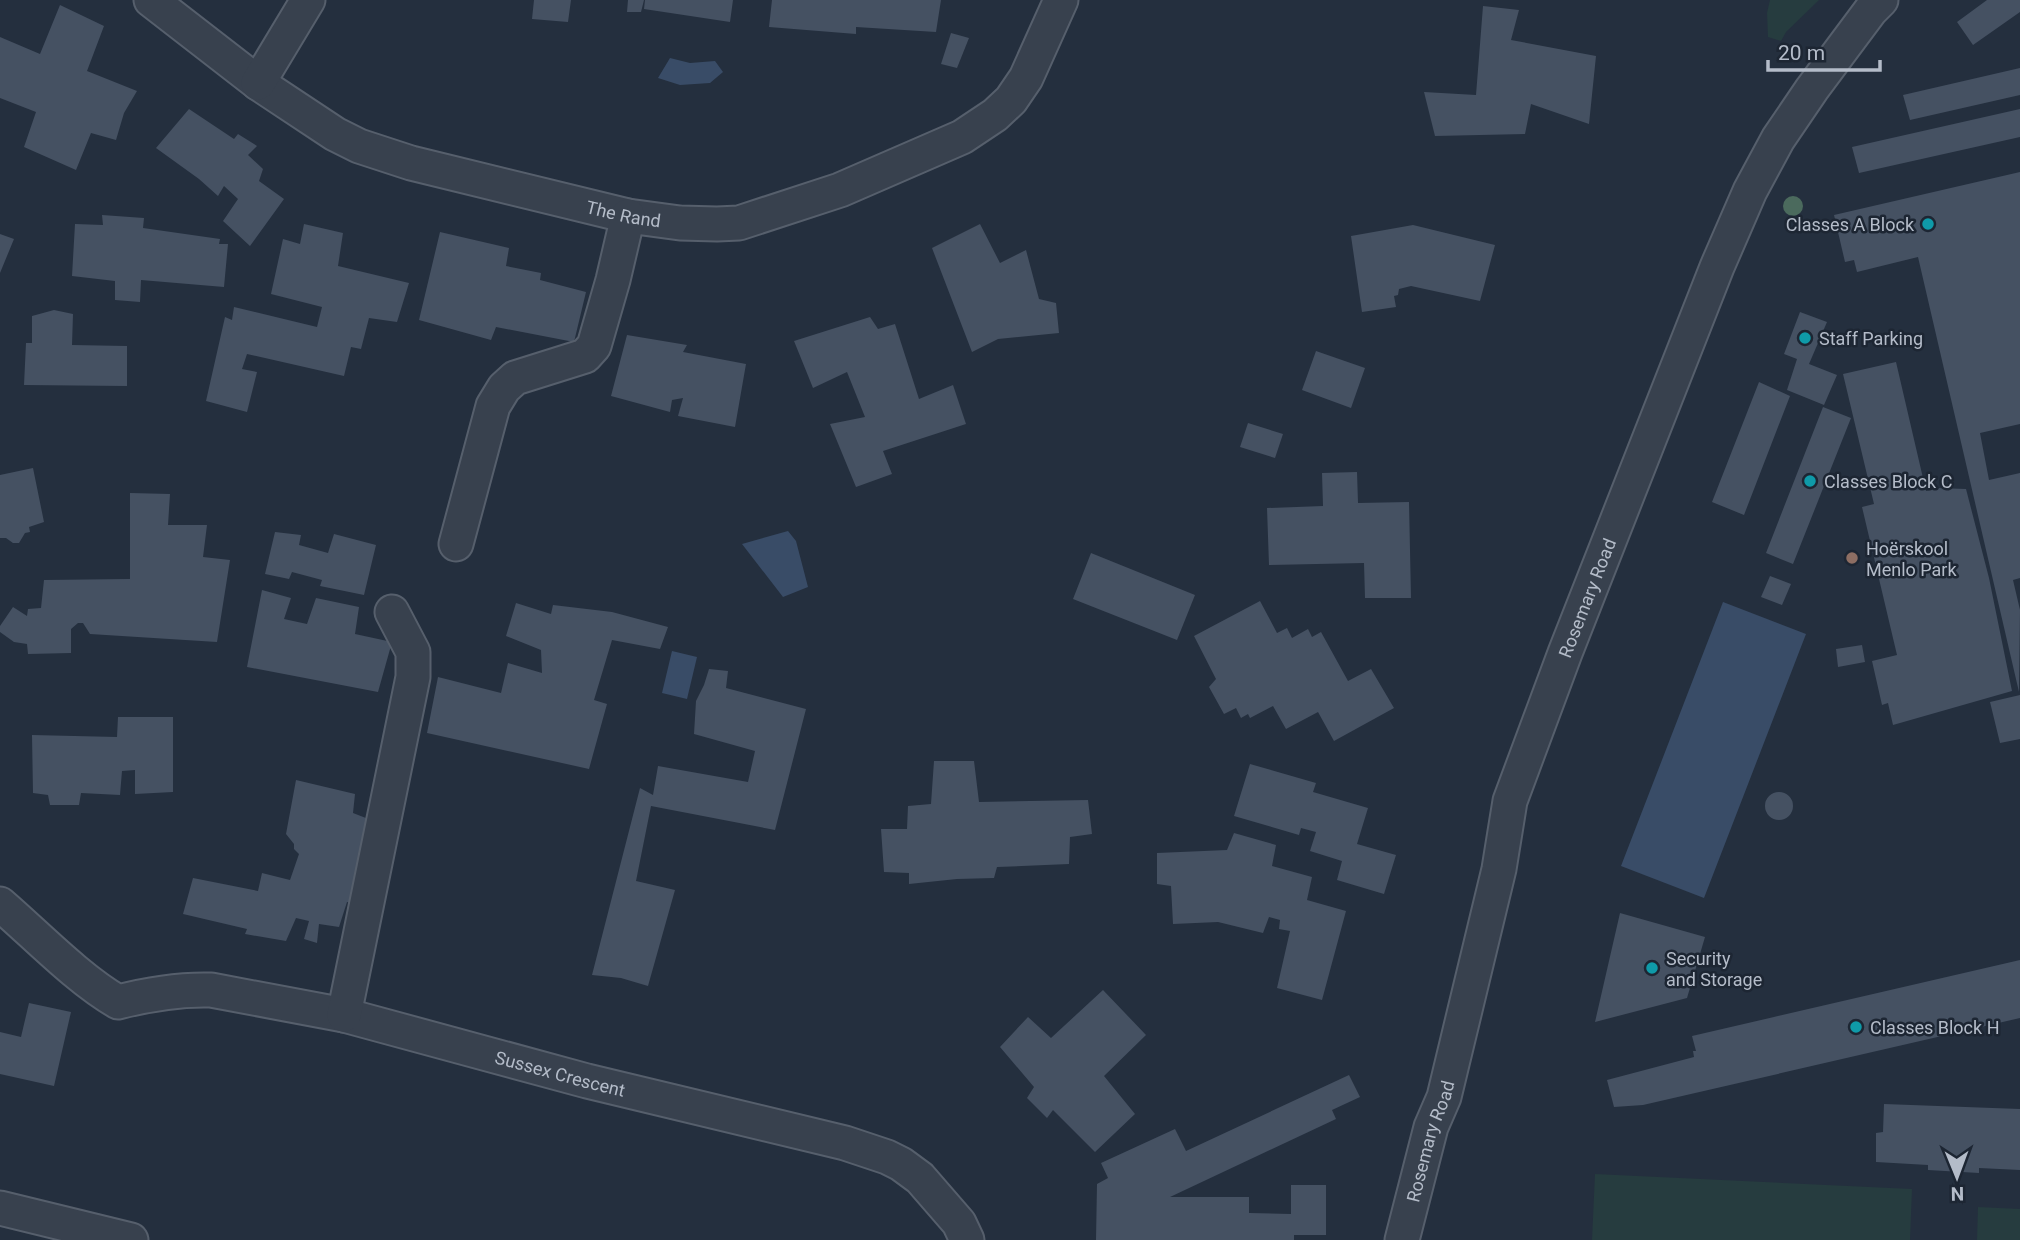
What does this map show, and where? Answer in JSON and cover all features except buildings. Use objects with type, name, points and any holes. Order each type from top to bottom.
[{"type":"street","name":"The Rand","points":[[151,0],[258,83],[335,134],[377,153],[628,216],[717,225],[739,223],[840,190],[962,137],[995,115],[1011,100],[1026,78],[1061,0]]},
{"type":"street","points":[[258,83],[308,0]]},
{"type":"street","name":"Rosemary Road","points":[[1402,1240],[1432,1127],[1444,1097],[1499,869],[1510,801],[1565,653],[1717,267],[1751,191],[1778,139],[1805,99],[1881,0]]},
{"type":"street","points":[[456,544],[493,406],[504,388],[515,378],[585,356],[594,346],[628,216]]},
{"type":"street","points":[[344,1015],[413,677],[413,652],[392,612]]},
{"type":"street","name":"Sussex Crescent","points":[[0,904],[105,995],[118,1002],[188,989],[211,990],[344,1015],[587,1081],[845,1143],[887,1157],[920,1178],[960,1223],[967,1240]]},
{"type":"street","points":[[0,1208],[110,1238]]},
{"type":"green space","points":[[1770,0],[1819,0],[1786,32],[1781,41],[1768,37],[1767,13]]},
{"type":"green space","points":[[1595,1174],[1912,1189],[1910,1240],[1592,1240]]},
{"type":"green space","points":[[1978,1207],[2020,1209],[2020,1240],[1977,1240]]},
{"type":"water","points":[[670,58],[690,63],[715,61],[723,72],[710,83],[680,85],[658,78]]},
{"type":"water","points":[[788,531],[796,541],[808,587],[783,597],[742,544]]},
{"type":"water","points":[[1723,602],[1806,634],[1704,898],[1621,866]]},
{"type":"water","points":[[672,651],[697,657],[687,699],[662,693]]},
{"type":"place","name":"Classes A Block","points":[[1928,224]]},
{"type":"place","name":"Staff Parking","points":[[1805,338]]},
{"type":"place","name":"Classes Block C","points":[[1810,481]]},
{"type":"place","name":"Hoërskool Menlo Park","points":[[1852,558]]},
{"type":"place","name":"Security and Storage","points":[[1652,968]]},
{"type":"place","name":"Classes Block H","points":[[1856,1027]]}]
